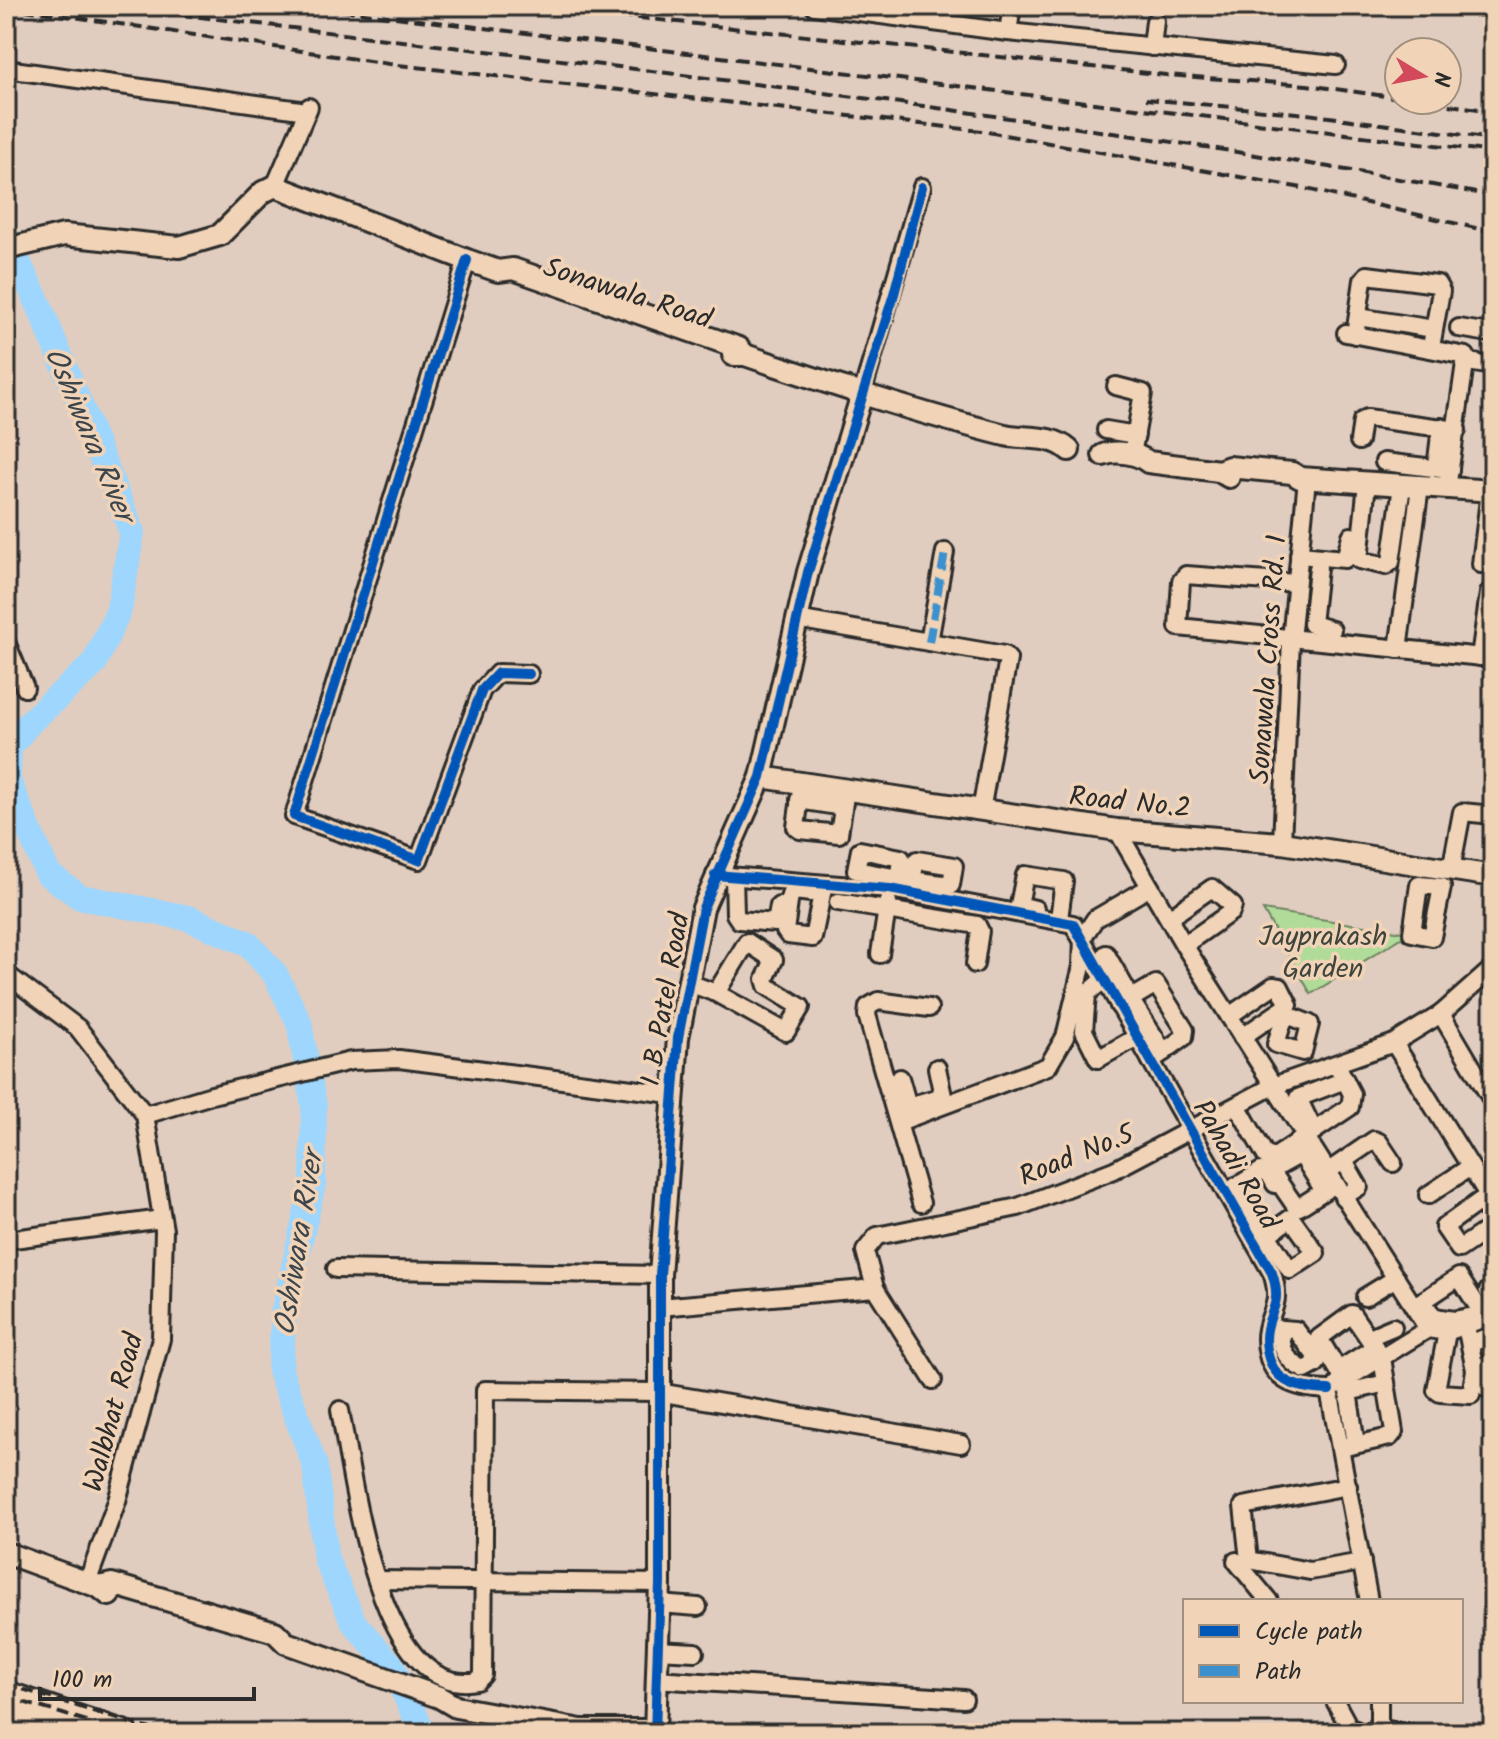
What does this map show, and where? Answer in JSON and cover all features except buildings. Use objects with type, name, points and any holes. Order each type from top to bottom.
[{"type":"highway","points":[[6,1707],[90,1733]]},
{"type":"main road","points":[[6,1693],[126,1733]]},
{"type":"street","points":[[815,6],[1008,32],[1336,65]]},
{"type":"street","points":[[1008,32],[1012,6]]},
{"type":"street","points":[[1152,47],[1155,21]]},
{"type":"street","points":[[6,69],[308,109],[275,186],[263,192],[220,235],[179,247],[68,239],[6,249]]},
{"type":"street","name":"Sonawala Road","points":[[275,186],[498,271],[508,282],[593,313],[735,356],[745,355],[862,394],[1017,438],[1024,445],[1059,453],[1069,450],[1103,455],[1110,461],[1141,466],[1139,451],[1219,471],[1228,477],[1291,482],[1304,478],[1411,487],[1444,476],[1492,491]]},
{"type":"street","points":[[862,394],[894,294],[922,187]]},
{"type":"street","points":[[6,258],[68,239]]},
{"type":"street","points":[[467,260],[294,816],[419,860],[482,690],[498,673],[529,674]]},
{"type":"street","points":[[1431,347],[1440,285],[1371,274],[1363,280],[1358,317],[1350,334],[1431,347],[1493,366]]},
{"type":"street","points":[[1358,317],[1434,329]]},
{"type":"street","points":[[1384,462],[1444,476],[1465,357],[1462,329],[1489,333]]},
{"type":"street","points":[[1106,430],[1139,451],[1143,393],[1116,386]]},
{"type":"street","name":"I B Patel Road","points":[[644,1727],[655,1679],[660,1583],[660,1275],[671,1094],[689,983],[703,908],[729,879],[761,777],[796,619],[862,394]]},
{"type":"street","points":[[1417,414],[1452,425]]},
{"type":"street","points":[[1359,441],[1362,421],[1367,418],[1452,425]]},
{"type":"street","name":"Sonawala Cross Rd. 1","points":[[1282,843],[1291,640],[1304,478]]},
{"type":"street","points":[[1361,483],[1358,558],[1365,564],[1386,566],[1391,562],[1411,487]]},
{"type":"street","points":[[1299,560],[1341,560],[1347,557],[1361,483]]},
{"type":"street","points":[[1398,649],[1411,487]]},
{"type":"street","points":[[1481,564],[1492,491]]},
{"type":"street","points":[[929,642],[945,552]]},
{"type":"street","points":[[1299,560],[1318,568],[1339,571]]},
{"type":"street","points":[[1318,568],[1312,624],[1332,630]]},
{"type":"street","points":[[1296,583],[1186,575],[1181,581],[1177,624],[1183,630],[1487,658],[1489,593],[1493,587]]},
{"type":"street","points":[[796,619],[1008,659],[981,811]]},
{"type":"street","points":[[6,642],[25,688]]},
{"type":"street","name":"Road No.2","points":[[761,777],[801,792],[844,798],[981,811],[1117,830],[1282,843],[1439,874],[1493,876]]},
{"type":"street","points":[[801,792],[796,827],[800,830],[837,835],[844,798]]},
{"type":"street","points":[[1439,874],[1462,812],[1493,815]]},
{"type":"street","points":[[1117,830],[1150,887],[1175,914],[1247,1034],[1273,1086],[1281,1110]]},
{"type":"street","points":[[1025,910],[1019,905],[1025,875],[1064,881],[1059,916]]},
{"type":"street","points":[[789,885],[775,923],[737,918],[729,879],[789,885],[887,910],[980,928],[975,964]]},
{"type":"street","points":[[789,885],[785,934],[811,939],[828,893]]},
{"type":"street","points":[[828,893],[896,886],[918,888],[954,900],[1059,916],[1073,924],[1083,937]]},
{"type":"street","points":[[880,954],[887,910],[896,886]]},
{"type":"street","points":[[901,1113],[1048,1066],[1065,1037],[1082,966],[1083,937],[1095,919],[1150,887]]},
{"type":"street","points":[[1175,914],[1212,888],[1233,906],[1231,912],[1191,940]]},
{"type":"street","points":[[950,921],[954,900]]},
{"type":"street","name":"Pahadi Road","points":[[1083,937],[1120,1001],[1133,1039],[1158,1057],[1192,1132],[1279,1268],[1275,1330],[1266,1338],[1270,1358],[1279,1375],[1290,1385],[1302,1389],[1329,1390]]},
{"type":"street","points":[[689,983],[716,993],[786,1032],[801,1007],[767,986],[765,979],[774,960],[747,942],[716,993]]},
{"type":"street","points":[[1106,954],[1104,978],[1087,994],[1084,1031],[1096,1057],[1101,1058],[1133,1039]]},
{"type":"street","name":"Road No.5","points":[[875,1288],[865,1251],[870,1240],[885,1234],[1018,1207],[1114,1170],[1240,1111],[1273,1086],[1299,1074],[1341,1073],[1441,1014],[1493,968]]},
{"type":"street","name":"Walbhat Road","points":[[6,974],[78,1028],[145,1115],[162,1219],[161,1339],[93,1585]]},
{"type":"street","points":[[1153,983],[1159,986],[1186,1032],[1158,1057],[1120,1001],[1153,983]]},
{"type":"street","points":[[1234,1013],[1273,986],[1280,987],[1289,1005],[1247,1034]]},
{"type":"street","points":[[921,1203],[901,1113],[867,1015],[868,1007],[878,1001],[929,1008]]},
{"type":"street","points":[[1441,1014],[1493,1102]]},
{"type":"street","points":[[1394,1043],[1465,1170],[1487,1201]]},
{"type":"street","points":[[1290,1050],[1307,1092]]},
{"type":"street","points":[[145,1115],[351,1061],[426,1060],[671,1094]]},
{"type":"street","points":[[901,1113],[943,1096],[937,1068]]},
{"type":"street","points":[[1305,1137],[1298,1098],[1341,1073],[1353,1099],[1350,1107],[1305,1137],[1275,1157],[1266,1156],[1240,1111],[1265,1100],[1281,1110],[1305,1137],[1328,1180],[1396,1278],[1418,1304],[1442,1319],[1463,1319],[1472,1328]]},
{"type":"street","points":[[900,1078],[901,1113]]},
{"type":"street","points":[[1328,1180],[1344,1161],[1377,1140],[1393,1163]]},
{"type":"street","points":[[1328,1180],[1359,1187],[1344,1161]]},
{"type":"street","points":[[1428,1195],[1465,1170]]},
{"type":"street","points":[[1231,1189],[1265,1171],[1288,1207],[1287,1213],[1255,1232]]},
{"type":"street","points":[[1487,1201],[1479,1201],[1445,1225],[1444,1229],[1459,1249],[1493,1226]]},
{"type":"street","points":[[1443,1217],[1487,1201]]},
{"type":"street","points":[[1265,1247],[1268,1233],[1294,1218],[1315,1254],[1291,1270],[1279,1268]]},
{"type":"street","points":[[6,1240],[24,1241],[162,1219]]},
{"type":"street","points":[[336,1269],[660,1275]]},
{"type":"street","points":[[1418,1304],[1459,1277],[1486,1388],[1493,1388]]},
{"type":"street","points":[[1365,1297],[1396,1278]]},
{"type":"street","points":[[1472,1328],[1493,1286]]},
{"type":"street","points":[[660,1307],[875,1288],[933,1380]]},
{"type":"street","points":[[1418,1304],[1428,1329]]},
{"type":"street","points":[[1348,1446],[1394,1435],[1384,1342],[1356,1316],[1349,1314],[1319,1336],[1346,1379],[1348,1486],[1369,1599]]},
{"type":"street","points":[[1348,1446],[1329,1390],[1346,1379],[1384,1342],[1428,1329],[1472,1328]]},
{"type":"street","points":[[1346,1379],[1386,1383]]},
{"type":"street","points":[[340,1410],[378,1580],[398,1635],[414,1657],[438,1678],[471,1682],[483,1675],[485,1390],[658,1392],[961,1444]]},
{"type":"street","points":[[1348,1486],[1243,1506],[1249,1560],[1310,1571],[1362,1562]]},
{"type":"street","points":[[6,1553],[93,1585],[108,1595],[271,1644],[286,1643],[430,1694],[644,1727]]},
{"type":"street","points":[[1236,1561],[1267,1599]]},
{"type":"street","points":[[378,1580],[660,1583]]},
{"type":"street","points":[[659,1604],[698,1607]]},
{"type":"street","points":[[657,1650],[695,1652]]},
{"type":"street","points":[[655,1679],[964,1699]]},
{"type":"street","points":[[1336,1703],[1349,1727],[1371,1732],[1410,1733]]},
{"type":"street","points":[[1371,1732],[1378,1703]]},
{"type":"green space","name":"Jayprakash Garden","points":[[1263,910],[1409,933],[1311,994]]},
{"type":"waterway","name":"Oshiwara River","points":[[6,237],[39,305],[132,532],[119,610],[94,664],[31,721],[9,747],[8,781],[48,874],[80,897],[188,918],[247,943],[275,974],[299,1022],[314,1106],[313,1184],[284,1310],[280,1371],[315,1466],[326,1559],[354,1623],[392,1666],[423,1733]]},
{"type":"railway","points":[[109,6],[976,113],[1148,138],[1493,196]]},
{"type":"railway","points":[[213,6],[284,15]]},
{"type":"railway","points":[[306,6],[1493,152]]},
{"type":"railway","points":[[530,6],[1166,75],[1307,85],[1383,96]]},
{"type":"railway","points":[[6,7],[389,64],[982,131],[1302,188],[1493,232]]},
{"type":"railway","points":[[1146,99],[1307,114],[1493,139]]},
{"type":"railway","points":[[1463,107],[1493,111]]},
{"type":"railway","points":[[6,1684],[163,1733]]},
{"type":"railway","points":[[6,1697],[90,1722]]},
{"type":"marked path","points":[[929,642],[945,552]]},
{"type":"cycle path","points":[[655,1733],[660,1583],[660,1275],[678,1038],[703,908],[761,777],[808,572],[894,294],[922,187]]},
{"type":"cycle path","points":[[467,260],[294,816],[419,860],[482,690],[498,673],[529,674]]},
{"type":"cycle path","points":[[715,875],[890,889],[1073,924],[1272,1273],[1276,1294],[1266,1339],[1271,1365],[1285,1380],[1294,1384],[1329,1390]]}]
